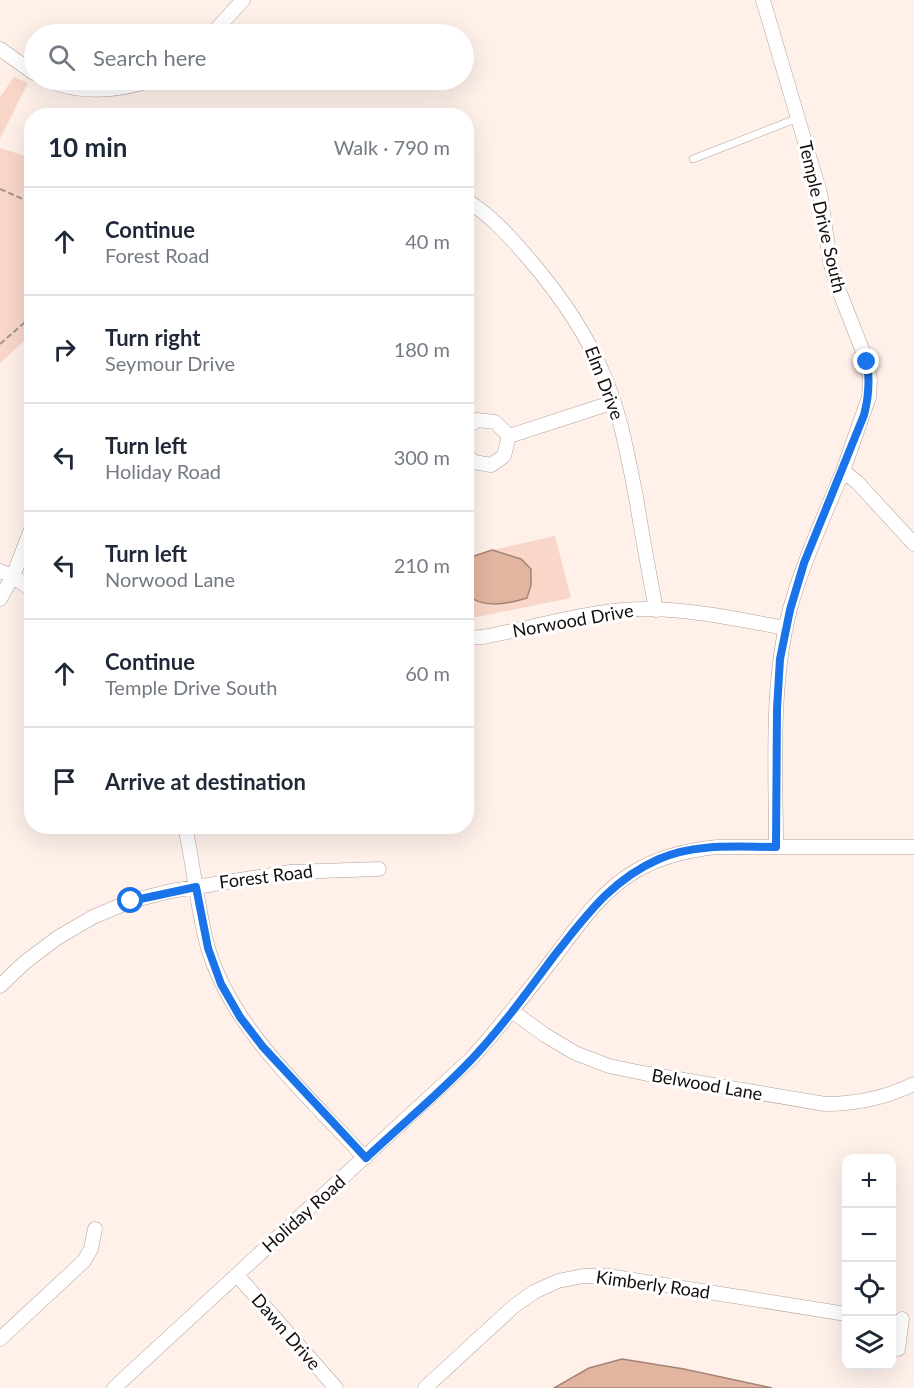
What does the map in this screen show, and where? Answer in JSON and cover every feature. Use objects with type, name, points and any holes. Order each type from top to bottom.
[{"type":"street","points":[[221,24],[243,0]]},
{"type":"street","name":"Temple Drive South","points":[[763,0],[820,193],[830,260],[836,283],[867,362],[870,380],[869,397],[864,415],[804,563],[786,628],[780,659],[777,709],[776,847]]},
{"type":"street","points":[[0,49],[24,66]]},
{"type":"street","name":"Elm Drive","points":[[474,205],[502,228],[563,301],[586,338],[614,402],[629,460],[656,610]]},
{"type":"street","points":[[510,436],[614,402]]},
{"type":"street","points":[[474,422],[477,420],[495,422],[510,436]]},
{"type":"street","points":[[474,462],[491,465],[504,456],[510,436]]},
{"type":"street","points":[[843,471],[857,482],[914,544]]},
{"type":"street","points":[[0,600],[7,574],[24,542]]},
{"type":"street","points":[[7,574],[24,585]]},
{"type":"street","name":"Norwood Drive","points":[[474,638],[615,612],[656,610],[682,610],[786,628]]},
{"type":"street","points":[[186,834],[208,948],[221,984],[240,1017],[263,1047],[366,1158]]},
{"type":"street","name":"Holiday Road","points":[[114,1388],[471,1059],[512,1011],[591,909],[610,888],[634,871],[661,858],[689,850],[717,847],[914,847]]},
{"type":"street","name":"Forest Road","points":[[0,986],[24,963],[57,938],[93,917],[131,901],[196,887],[290,872],[379,869]]},
{"type":"street","name":"Belwood Lane","points":[[512,1011],[575,1053],[609,1066],[643,1073],[825,1104],[852,1104],[877,1099],[914,1084]]},
{"type":"street","points":[[0,1338],[84,1261],[91,1249],[95,1229]]},
{"type":"street","name":"Dawn Drive","points":[[237,1275],[336,1388]]},
{"type":"street","name":"Kimberly Road","points":[[425,1388],[513,1307],[534,1292],[558,1281],[583,1276],[609,1276],[842,1313]]},
{"type":"street","points":[[898,1349],[902,1318]]},
{"type":"lane","points":[[693,159],[798,118]]},
{"type":"path","points":[[0,189],[24,200]]},
{"type":"path","points":[[0,344],[24,323]]},
{"type":"shaded area","points":[[14,77],[24,81],[24,90],[0,139],[0,97]]},
{"type":"shaded area","points":[[0,148],[24,156],[24,341],[0,363]]},
{"type":"shaded area","points":[[555,536],[571,598],[474,618],[474,601],[521,559],[492,550]]},
{"type":"shaded area","points":[[492,550],[521,559],[531,569],[531,585],[527,598],[496,604],[474,599],[474,556]]},
{"type":"shaded area","points":[[622,1359],[684,1369],[772,1388],[554,1388],[589,1368]]},
{"type":"route","points":[[131,901],[196,887],[208,948],[221,984],[240,1017],[263,1047],[366,1158],[471,1059],[610,888],[634,871],[661,858],[689,850],[717,847],[776,847],[777,709],[780,659],[790,610],[804,563],[864,415],[869,397],[870,380],[867,362]]}]
